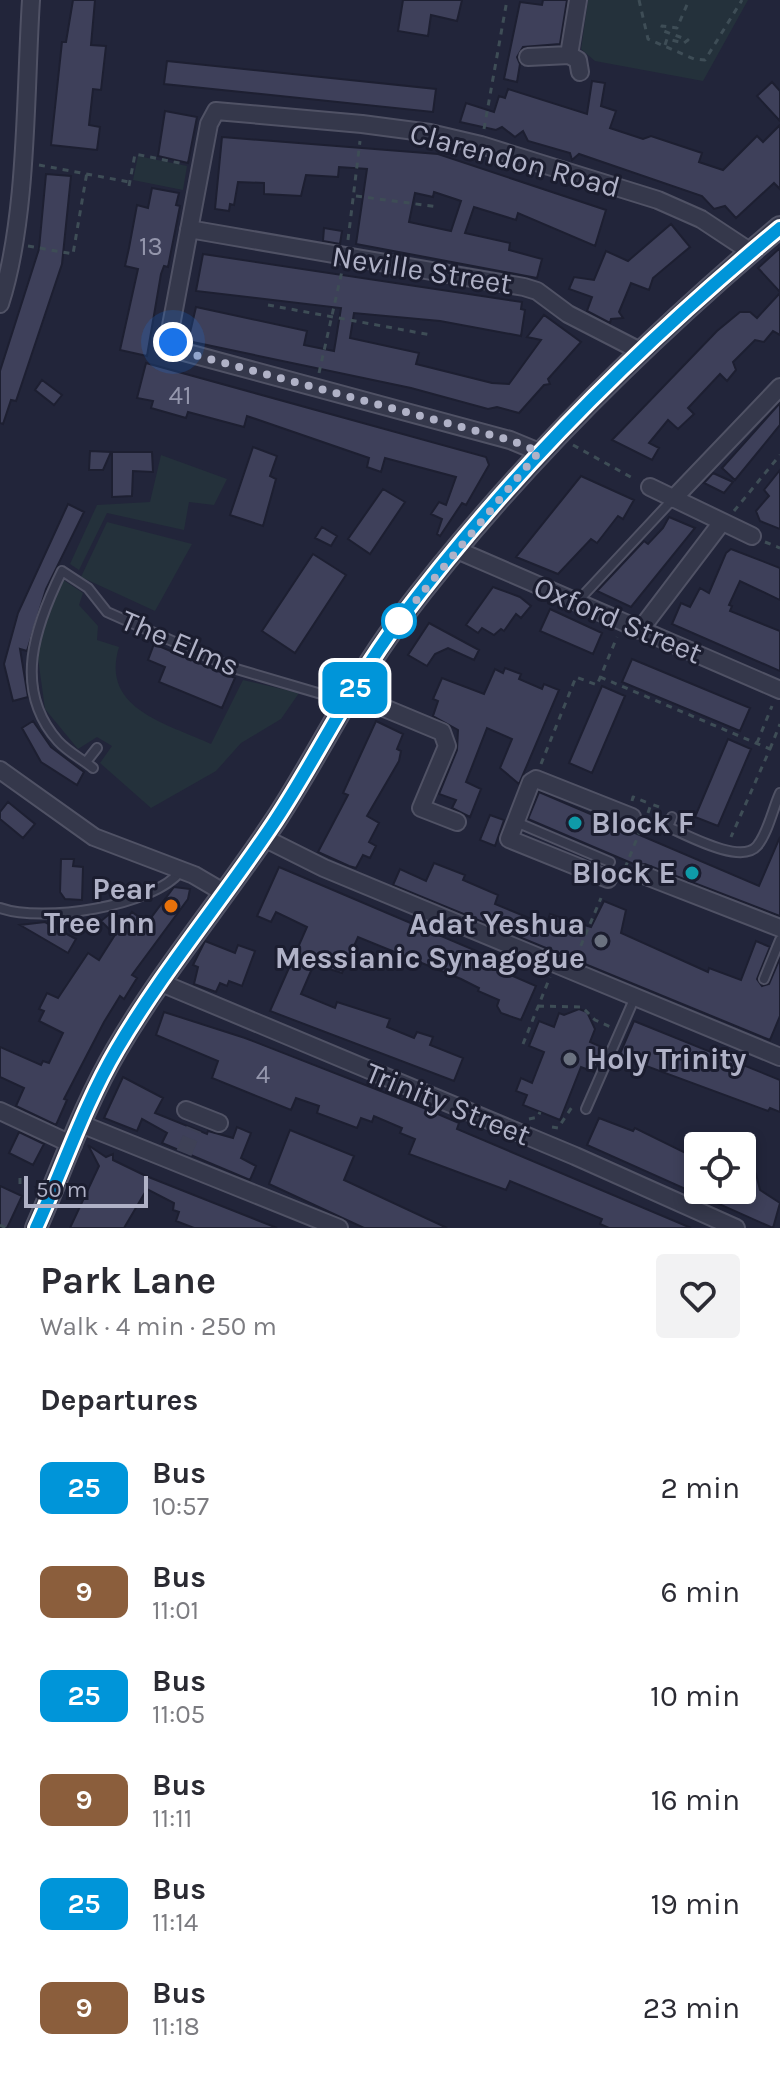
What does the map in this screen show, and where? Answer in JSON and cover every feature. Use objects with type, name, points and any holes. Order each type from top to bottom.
[{"type":"street","points":[[0,304],[13,243],[31,0]]},
{"type":"street","points":[[569,55],[578,0]]},
{"type":"street","points":[[528,57],[569,55],[578,60],[580,72]]},
{"type":"street","name":"Clarendon Road","points":[[200,166],[209,124],[216,111],[389,127],[481,145],[658,200],[701,219],[751,252]]},
{"type":"street","points":[[200,166],[170,331],[173,342],[184,352],[510,440],[539,452]]},
{"type":"street","points":[[36,1228],[116,1050],[159,982],[264,838],[350,695],[398,623],[554,435],[640,351],[780,227]]},
{"type":"street","name":"Neville Street","points":[[189,229],[524,287],[537,291],[568,314],[640,351]]},
{"type":"street","points":[[673,499],[780,387]]},
{"type":"street","points":[[650,487],[752,536]]},
{"type":"street","points":[[640,630],[722,522]]},
{"type":"street","name":"Oxford Street","points":[[457,550],[779,690]]},
{"type":"street","points":[[350,695],[442,732],[447,746],[421,808],[457,822]]},
{"type":"street","points":[[0,770],[94,837],[181,871],[223,892]]},
{"type":"street","points":[[608,879],[509,839],[531,782],[540,779],[632,817]]},
{"type":"street","points":[[264,838],[324,868],[780,1057]]},
{"type":"street","points":[[641,874],[780,928]]},
{"type":"street","name":"Trinity Street","points":[[159,982],[279,1035],[575,1156],[736,1228]]},
{"type":"street","points":[[0,1111],[73,1145]]},
{"type":"street","points":[[194,1118],[219,1123]]},
{"type":"street","points":[[81,1124],[182,1158],[339,1228]]},
{"type":"lane","points":[[576,603],[673,499]]},
{"type":"lane","name":"The Elms","points":[[97,748],[90,765],[60,743],[42,719],[30,678],[31,655],[44,607],[62,571],[88,588],[107,612],[233,668],[350,695]]},
{"type":"lane","points":[[672,817],[668,827],[725,850],[746,853],[757,847],[780,793]]},
{"type":"lane","points":[[516,822],[610,862]]},
{"type":"lane","points":[[0,908],[35,915],[114,902],[165,886],[181,871]]},
{"type":"lane","points":[[764,979],[780,940]]},
{"type":"lane","points":[[586,1109],[635,996]]},
{"type":"path","points":[[481,145],[507,0]]},
{"type":"path","points":[[639,0],[648,39],[694,59],[705,60],[742,0]]},
{"type":"path","points":[[665,46],[667,39],[684,43],[688,40],[661,30],[662,26],[677,28],[689,0]]},
{"type":"path","points":[[40,165],[87,172],[129,184],[135,154],[200,166]]},
{"type":"path","points":[[13,243],[73,254],[87,172]]},
{"type":"path","points":[[355,196],[439,207]]},
{"type":"path","points":[[268,305],[431,335]]},
{"type":"path","points":[[554,435],[650,487]]},
{"type":"path","points":[[722,522],[780,455]]},
{"type":"path","points":[[775,461],[780,466]]},
{"type":"path","points":[[540,765],[576,677],[597,685],[623,623]]},
{"type":"path","points":[[600,677],[770,749]]},
{"type":"path","points":[[757,743],[779,690]]},
{"type":"path","points":[[725,850],[780,724]]},
{"type":"path","points":[[571,970],[601,898]]},
{"type":"path","points":[[523,1044],[543,994]]},
{"type":"path","points":[[538,1006],[582,1007],[595,1020],[620,1030]]},
{"type":"path","points":[[546,1127],[558,1128],[572,1107],[586,1109]]},
{"type":"path","points":[[530,1119],[538,1123]]},
{"type":"path","points":[[20,1176],[20,1184]]},
{"type":"path","points":[[0,1225],[6,1228]]},
{"type":"shaded area","points":[[588,0],[748,0],[703,81],[595,61],[581,49]]},
{"type":"shaded area","points":[[138,156],[187,166],[183,190],[133,180]]},
{"type":"shaded area","points":[[161,455],[227,479],[214,505],[189,502],[184,530],[107,513],[79,570],[70,564],[97,505],[150,502]]},
{"type":"shaded area","points":[[107,522],[192,544],[155,611],[81,577]]},
{"type":"shaded area","points":[[62,579],[83,593],[79,605],[98,626],[97,640],[119,647],[116,668],[119,685],[128,699],[157,720],[211,744],[243,680],[299,693],[281,719],[241,743],[216,771],[151,808],[100,763],[112,746],[97,737],[78,749],[45,709],[37,651],[45,615]]},
{"type":"building","points":[[73,0],[95,0],[91,45],[106,46],[101,90],[93,89],[89,125],[100,127],[97,150],[51,145],[62,42],[66,42]]},
{"type":"building","points":[[403,0],[462,0],[457,21],[431,15],[428,36],[398,31]]},
{"type":"building","points":[[543,0],[567,0],[560,44],[523,47],[517,57],[520,64],[517,82],[504,79],[520,2],[542,5]]},
{"type":"building","points":[[167,61],[436,89],[433,112],[164,84]]},
{"type":"building","points":[[592,81],[605,83],[601,106],[616,111],[610,128],[643,139],[651,136],[702,153],[699,162],[723,170],[757,136],[763,142],[780,125],[780,189],[774,183],[736,218],[725,206],[714,209],[702,196],[579,154],[572,160],[570,153],[528,141],[523,131],[515,137],[502,127],[496,130],[460,122],[466,103],[494,112],[499,96],[505,98],[508,89],[587,114]]},
{"type":"building","points":[[772,82],[780,91],[780,121],[757,96]]},
{"type":"building","points":[[165,111],[197,117],[188,163],[158,156]]},
{"type":"building","points":[[222,137],[438,154],[606,210],[595,246],[518,213],[516,220],[474,207],[465,233],[510,243],[509,250],[542,259],[537,278],[356,244],[367,169],[339,167],[338,177],[306,175],[301,196],[264,194],[264,183],[238,182],[234,205],[230,204],[229,211],[215,209]],"holes":[[[434,192],[461,201],[451,231],[409,222],[415,193],[433,197]]]},
{"type":"building","points":[[46,174],[71,176],[62,264],[16,401],[11,400],[3,424],[0,423],[0,371],[39,249]]},
{"type":"building","points":[[152,188],[179,193],[176,205],[180,206],[168,267],[164,266],[161,274],[147,356],[120,350],[138,269],[125,266],[137,205],[148,208]]},
{"type":"building","points":[[671,224],[690,247],[653,278],[649,290],[631,283],[619,312],[623,318],[611,319],[610,323],[587,311],[592,297],[569,289],[574,277],[594,280],[606,251],[628,261]]},
{"type":"building","points":[[324,228],[342,231],[340,244],[323,241]]},
{"type":"building","points":[[780,248],[780,292],[758,268]]},
{"type":"building","points":[[203,254],[522,302],[521,309],[525,310],[521,336],[440,321],[354,313],[350,338],[419,353],[416,364],[492,383],[509,384],[541,340],[527,337],[544,315],[581,342],[548,379],[550,384],[544,385],[519,413],[497,407],[488,409],[411,388],[188,341],[196,307],[307,331],[304,345],[334,351],[341,308],[196,291]]},
{"type":"building","points":[[780,293],[780,335],[773,331],[764,342],[755,340],[733,362],[736,370],[727,381],[720,374],[688,408],[694,414],[678,429],[668,420],[649,443],[659,448],[652,460],[612,440],[717,331],[740,312],[750,312],[757,318]]},
{"type":"building","points":[[146,363],[486,457],[489,465],[466,505],[462,503],[440,536],[437,534],[442,519],[431,514],[439,502],[446,505],[456,477],[385,458],[381,472],[367,467],[369,458],[247,416],[244,427],[188,412],[186,418],[151,408],[153,401],[137,398]]},
{"type":"building","points":[[42,380],[62,395],[54,405],[35,390]]},
{"type":"building","points":[[780,403],[780,425],[735,480],[722,468]]},
{"type":"building","points":[[253,447],[277,456],[270,476],[276,479],[263,526],[230,515]]},
{"type":"building","points":[[90,451],[111,452],[103,470],[89,470]]},
{"type":"building","points":[[112,452],[152,452],[153,472],[133,471],[132,496],[112,497]]},
{"type":"building","points":[[780,470],[780,529],[760,521],[756,511],[769,496],[764,490]]},
{"type":"building","points":[[713,473],[733,482],[724,493],[704,483]]},
{"type":"building","points":[[581,476],[634,500],[623,519],[618,516],[597,543],[591,539],[558,574],[516,557]]},
{"type":"building","points":[[383,489],[405,502],[370,554],[348,539]]},
{"type":"building","points":[[68,504],[84,512],[46,589],[27,651],[20,649],[28,697],[13,701],[4,664],[18,613]]},
{"type":"building","points":[[669,517],[695,528],[631,607],[597,591],[644,541],[648,544]]},
{"type":"building","points":[[322,527],[337,536],[331,546],[315,538]]},
{"type":"building","points":[[731,549],[780,568],[780,600],[740,581],[729,605],[732,606],[730,611],[780,631],[780,671],[672,624],[681,603],[690,607],[700,588],[709,593],[726,553]]},
{"type":"building","points":[[313,554],[346,575],[295,653],[262,631]]},
{"type":"building","points":[[493,587],[520,597],[531,606],[521,618],[516,614],[504,631],[501,629],[494,635],[482,628],[478,633],[466,625]]},
{"type":"building","points":[[550,609],[602,633],[593,654],[540,631]]},
{"type":"building","points":[[429,623],[479,650],[474,660],[448,648],[435,654],[427,666],[408,655]]},
{"type":"building","points":[[154,644],[235,678],[222,708],[159,682],[165,667],[148,660]]},
{"type":"building","points":[[632,659],[750,708],[740,731],[622,682]]},
{"type":"building","points":[[505,668],[521,674],[519,679],[542,689],[544,684],[559,690],[519,784],[500,768],[512,739],[487,728],[466,782],[481,789],[470,817],[452,808],[456,800],[439,794],[457,750],[458,730],[433,716],[438,701],[433,699],[442,678],[484,694],[495,669],[503,673]]},
{"type":"building","points":[[602,686],[625,696],[592,773],[569,763]]},
{"type":"building","points":[[33,721],[51,747],[84,772],[77,785],[41,762],[22,728]]},
{"type":"building","points":[[376,721],[403,734],[397,749],[401,751],[399,761],[367,816],[379,823],[369,842],[376,846],[370,858],[363,855],[356,868],[318,852],[348,795],[343,793]]},
{"type":"building","points":[[728,739],[751,749],[718,826],[695,817]]},
{"type":"building","points":[[539,792],[759,886],[780,837],[780,916],[645,864],[636,865],[528,819]]},
{"type":"building","points":[[8,802],[35,824],[23,838],[0,819],[0,812]]},
{"type":"building","points":[[490,815],[504,820],[495,846],[480,840]]},
{"type":"building","points":[[61,859],[74,859],[73,866],[83,867],[82,900],[65,899],[60,892]]},
{"type":"building","points":[[434,863],[465,875],[463,880],[498,895],[495,904],[546,925],[550,914],[591,927],[604,901],[626,910],[621,933],[708,972],[709,968],[741,980],[756,941],[770,947],[757,979],[762,986],[769,984],[780,958],[780,1016],[770,1040],[393,885],[400,869],[426,881]]},
{"type":"building","points":[[279,867],[500,961],[497,969],[536,986],[521,1020],[501,1013],[497,1006],[499,1000],[478,991],[479,988],[358,937],[342,973],[314,964],[301,994],[335,1008],[337,1002],[390,1019],[387,1027],[414,1038],[417,1032],[433,1037],[430,1045],[463,1058],[454,1081],[270,1011],[307,927],[276,912],[271,922],[257,916]]},
{"type":"building","points":[[174,887],[190,889],[188,899],[132,975],[137,978],[124,999],[120,996],[104,1022],[64,1099],[67,1100],[56,1125],[16,1106],[24,1088],[0,1077],[0,1047],[41,1065],[43,1061],[49,1063],[63,1033],[39,1021],[44,1011],[39,1009],[47,993],[58,998],[88,953],[99,960],[115,935],[101,921],[112,912],[125,921],[132,912],[143,920],[146,916],[150,919]]},
{"type":"building","points":[[45,922],[76,939],[68,953],[20,925]]},
{"type":"building","points":[[205,941],[235,953],[238,945],[255,951],[242,986],[229,981],[227,986],[220,983],[216,992],[194,984],[198,967],[193,965]]},
{"type":"building","name":"Holy Trinity","points":[[579,1009],[587,1012],[595,1029],[590,1042],[604,1048],[594,1072],[581,1067],[560,1120],[523,1105],[527,1095],[516,1091],[521,1078],[532,1083],[544,1052],[529,1046],[539,1021],[554,1027],[559,1013],[564,1015]]},
{"type":"building","points":[[164,1012],[245,1038],[419,1106],[459,1123],[457,1129],[691,1228],[609,1228],[600,1224],[602,1219],[510,1181],[506,1190],[409,1154],[415,1139],[400,1133],[402,1128],[374,1116],[372,1122],[361,1118],[357,1128],[317,1113],[319,1106],[296,1098],[291,1110],[212,1078],[218,1061],[156,1035]]},
{"type":"building","points":[[634,1021],[780,1080],[780,1112],[770,1108],[768,1111],[619,1056]]},
{"type":"building","points":[[123,1077],[163,1098],[155,1113],[207,1134],[208,1131],[233,1138],[237,1127],[251,1133],[241,1158],[256,1166],[250,1180],[162,1143],[167,1133],[142,1119],[137,1131],[104,1118]]},
{"type":"building","points":[[599,1118],[633,1131],[635,1128],[684,1152],[684,1188],[587,1145]]},
{"type":"building","points":[[290,1130],[354,1156],[344,1180],[447,1228],[364,1228],[269,1184]]},
{"type":"building","points":[[19,1132],[44,1144],[33,1165],[9,1153]]},
{"type":"building","points":[[88,1145],[106,1157],[113,1154],[113,1160],[146,1176],[277,1228],[194,1228],[176,1221],[179,1212],[173,1210],[174,1203],[147,1189],[124,1228],[70,1228],[99,1166]]},
{"type":"building","points":[[756,1174],[760,1190],[780,1203],[773,1228],[719,1204],[756,1204]]},
{"type":"building","points":[[0,1186],[22,1196],[7,1228],[0,1228]]},
{"type":"tunnel","points":[[184,1153],[194,1129]]},
{"type":"bus line","name":"25","points":[[36,1228],[116,1050],[159,982],[298,787],[316,750],[398,623],[554,435],[679,314],[780,228]]},
{"type":"place","name":"Block F","points":[[575,823]]},
{"type":"place","name":"Block E","points":[[692,873]]},
{"type":"place","name":"Pear Tree Inn","points":[[171,906]]},
{"type":"place","name":"Adat Yeshua Messianic Synagogue","points":[[601,941]]},
{"type":"place","name":"Holy Trinity","points":[[570,1059]]},
{"type":"route","points":[[173,342],[184,352],[510,440],[539,452],[399,621]]}]
